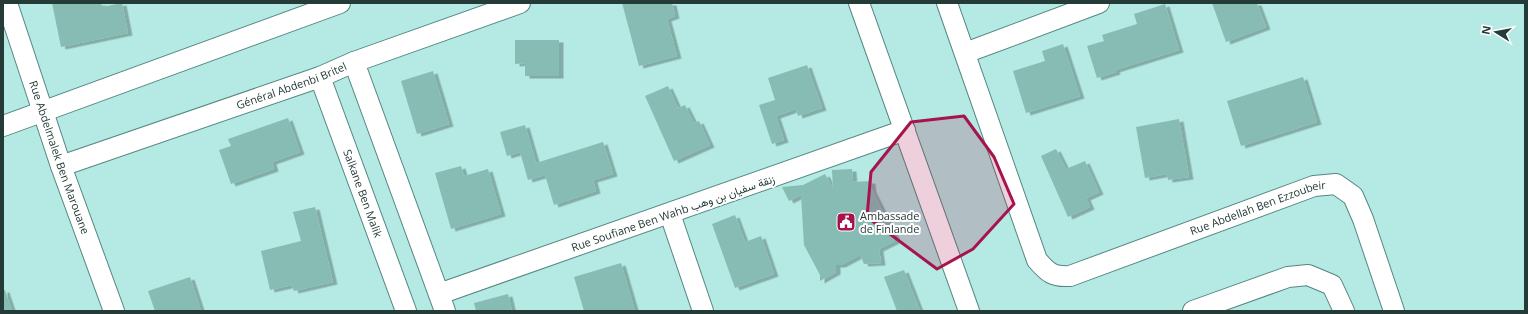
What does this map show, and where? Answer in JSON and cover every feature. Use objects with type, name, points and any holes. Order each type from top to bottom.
[{"type":"street","name":"Rue Abdelmalek Ben Marouane","points":[[7,3],[61,166],[114,311]]},
{"type":"street","points":[[3,126],[340,3]]},
{"type":"street","name":"Général Abdenbi Britel","points":[[61,166],[320,77],[354,62],[520,3]]},
{"type":"street","points":[[859,3],[969,311]]},
{"type":"street","points":[[947,3],[965,53],[1099,3]]},
{"type":"street","name":"Rue Abdellah Ben Ezzoubeir","points":[[965,53],[1037,260],[1047,272],[1061,277],[1070,276],[1314,186],[1336,184],[1353,196],[1363,219],[1394,311]]},
{"type":"street","points":[[354,62],[442,303]]},
{"type":"street","name":"Salkane Ben Malik","points":[[320,77],[406,311]]},
{"type":"street","name":"Rue Soufiane Ben Wahb زنقة سفيان بن وهب","points":[[442,303],[670,214],[905,130]]},
{"type":"street","points":[[670,214],[703,311]]},
{"type":"street","points":[[1193,311],[1288,277],[1308,275],[1332,285],[1344,311]]},
{"type":"highlighted area","points":[[964,116],[994,157],[1014,204],[973,249],[937,269],[867,217],[871,172],[911,122]]},
{"type":"building","points":[[52,3],[101,3],[102,7],[122,3],[128,33],[61,47]]},
{"type":"building","points":[[622,3],[672,3],[675,16],[667,19],[677,56],[639,66]]},
{"type":"building","points":[[1212,3],[1257,3],[1266,27],[1226,42]]},
{"type":"building","points":[[1165,4],[1179,50],[1115,70],[1116,72],[1097,78],[1087,46],[1104,41],[1102,35],[1137,24],[1134,14]]},
{"type":"building","points":[[515,40],[559,40],[559,76],[525,76],[525,63],[515,64]]},
{"type":"building","points":[[1063,44],[1080,96],[1026,113],[1013,71],[1045,61],[1042,51]]},
{"type":"building","points":[[807,65],[822,108],[798,116],[796,109],[776,116],[784,140],[772,144],[759,105],[775,100],[768,78]]},
{"type":"building","points":[[433,71],[449,124],[417,134],[401,81]]},
{"type":"building","points":[[1303,77],[1317,122],[1241,146],[1227,101]]},
{"type":"building","points":[[668,86],[678,108],[685,105],[694,123],[699,121],[710,145],[674,161],[645,96]]},
{"type":"building","points":[[288,118],[300,152],[272,162],[274,169],[231,184],[219,150],[231,146],[228,139]]},
{"type":"building","points":[[1179,119],[1189,177],[1168,180],[1167,174],[1145,178],[1136,127]]},
{"type":"building","points":[[525,125],[536,163],[603,142],[613,174],[593,180],[596,191],[554,205],[545,175],[528,180],[520,152],[507,156],[500,132]]},
{"type":"building","points":[[1056,149],[1066,169],[1085,161],[1099,192],[1086,198],[1090,207],[1068,217],[1041,156]]},
{"type":"building","points":[[461,166],[464,176],[488,169],[501,214],[451,229],[435,173]]},
{"type":"building","points":[[852,169],[853,182],[871,181],[872,190],[895,236],[895,241],[879,249],[881,263],[864,264],[860,255],[841,265],[836,265],[836,272],[820,281],[820,275],[804,245],[801,195],[789,201],[782,187],[803,185],[825,174],[833,189],[832,170]]},
{"type":"building","points":[[315,207],[333,282],[294,291],[292,285],[270,290],[261,251],[301,241],[293,212]]},
{"type":"building","points":[[735,215],[745,242],[761,236],[774,274],[735,288],[712,224]]},
{"type":"building","points":[[621,263],[635,311],[584,311],[574,277]]},
{"type":"building","points":[[904,270],[920,311],[897,311],[884,277]]},
{"type":"building","points":[[190,277],[201,311],[155,311],[148,291]]},
{"type":"building","points":[[3,290],[5,290],[12,311],[3,311]]},
{"type":"building","points":[[508,294],[512,311],[476,311],[474,303]]},
{"type":"place","name":"Ambassade de Finlande","points":[[846,222]]}]
